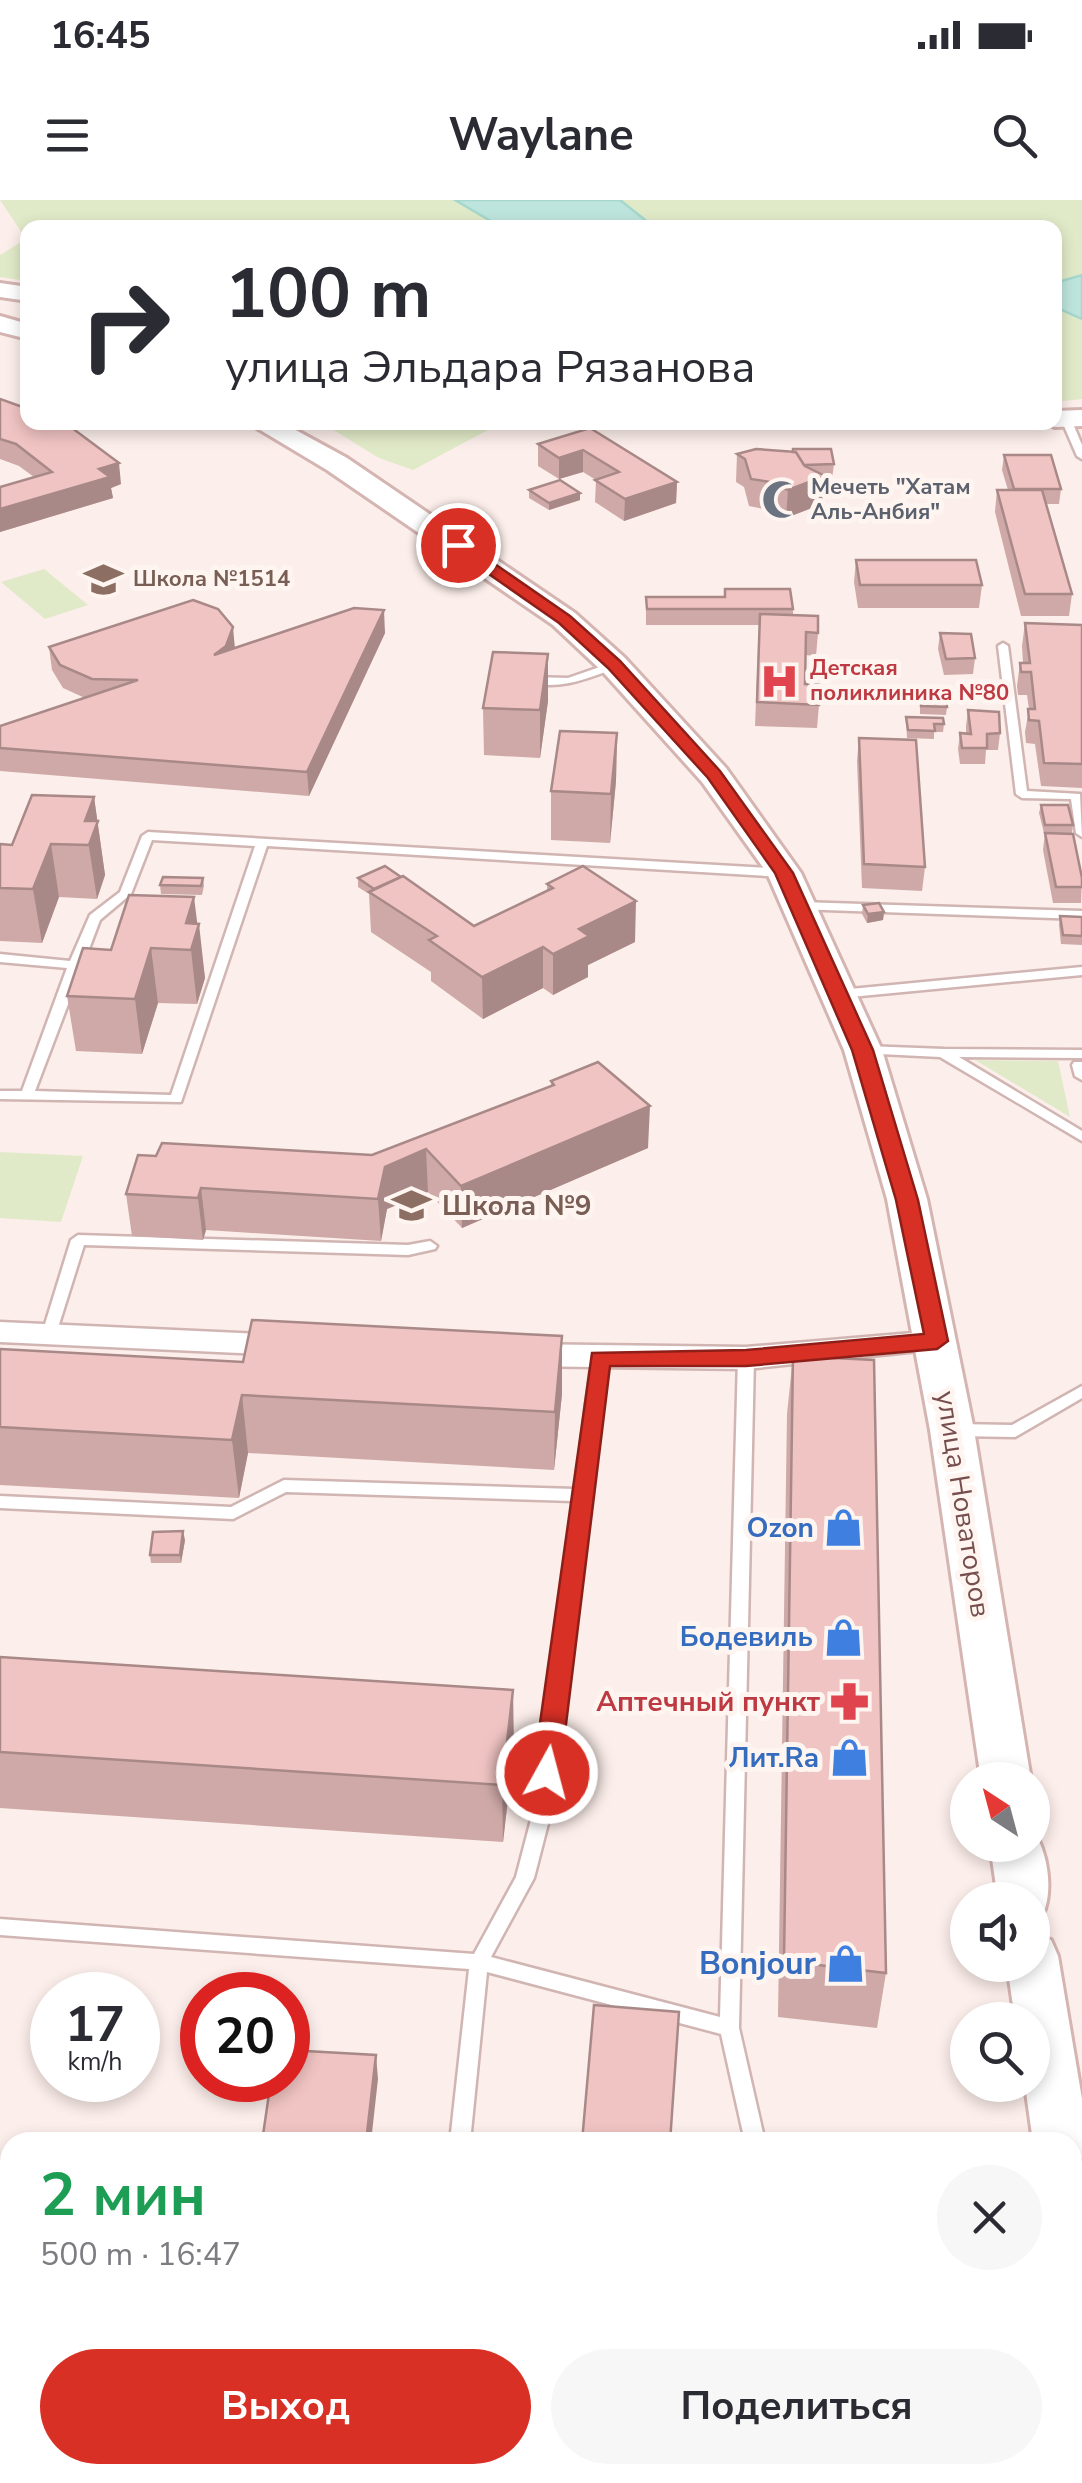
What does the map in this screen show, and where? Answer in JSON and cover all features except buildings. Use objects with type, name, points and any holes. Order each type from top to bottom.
[{"type":"street","name":"улица Новаторов","points":[[275,430],[337,464],[564,619],[614,665],[714,774],[792,889],[862,1050],[907,1200],[937,1341],[1003,1762]]},
{"type":"street","points":[[0,1332],[320,1346]]},
{"type":"street","points":[[494,1354],[746,1358],[937,1341]]},
{"type":"street","points":[[1036,1982],[1059,2132]]},
{"type":"lane","points":[[1068,419],[1082,456]]},
{"type":"lane","points":[[1003,646],[1022,794],[1076,796],[1082,833]]},
{"type":"lane","points":[[512,679],[570,681],[614,665]]},
{"type":"lane","points":[[27,1095],[94,918],[125,894],[148,836],[262,842],[1082,915]]},
{"type":"lane","points":[[0,1096],[176,1098],[262,842]]},
{"type":"lane","points":[[0,958],[74,964]]},
{"type":"lane","points":[[840,994],[1082,971]]},
{"type":"lane","points":[[862,1050],[1081,1065]]},
{"type":"lane","points":[[943,1053],[1082,1137]]},
{"type":"lane","points":[[49,1334],[78,1240],[408,1250],[430,1246]]},
{"type":"lane","points":[[461,2132],[479,1962],[524,1878],[542,1812],[595,1358]]},
{"type":"lane","points":[[746,1358],[730,2028],[753,2132]]},
{"type":"lane","points":[[952,1430],[1015,1431],[1082,1391]]},
{"type":"lane","points":[[0,1502],[233,1514],[284,1486],[582,1495]]},
{"type":"lane","points":[[0,1927],[479,1962],[730,2028]]},
{"type":"green space","points":[[0,200],[1082,200],[1082,399],[1062,401],[1062,220],[20,220],[20,230]]},
{"type":"green space","points":[[20,243],[20,280],[0,277],[0,255]]},
{"type":"green space","points":[[333,430],[488,430],[413,470],[379,458]]},
{"type":"green space","points":[[44,569],[88,605],[45,619],[1,582]]},
{"type":"green space","points":[[975,1060],[1058,1061],[1070,1117]]},
{"type":"green space","points":[[0,1152],[83,1156],[61,1222],[0,1218]]},
{"type":"water","points":[[455,200],[620,200],[645,220],[489,220]]},
{"type":"water","points":[[1082,275],[1082,319],[1062,310],[1062,281]]},
{"type":"place","name":"Мечеть \"Хатам Аль-Анбия\"","points":[[781,500]]},
{"type":"place","name":"Школа №1514","points":[[103,579]]},
{"type":"place","name":"Детская поликлиника №80","points":[[780,681]]},
{"type":"place","name":"Школа №9","points":[[412,1206]]},
{"type":"place","name":"Ozon","points":[[844,1528]]},
{"type":"place","name":"Бодевиль","points":[[843,1637]]},
{"type":"place","name":"Аптечный пункт","points":[[850,1702]]},
{"type":"place","name":"Лит.Ra","points":[[849,1758]]},
{"type":"place","name":"Bonjour","points":[[846,1963]]},
{"type":"route","points":[[458,545],[564,619],[614,665],[714,774],[784,873],[840,994],[880,1104],[907,1200],[937,1341],[746,1358],[600,1358],[547,1773]]}]
